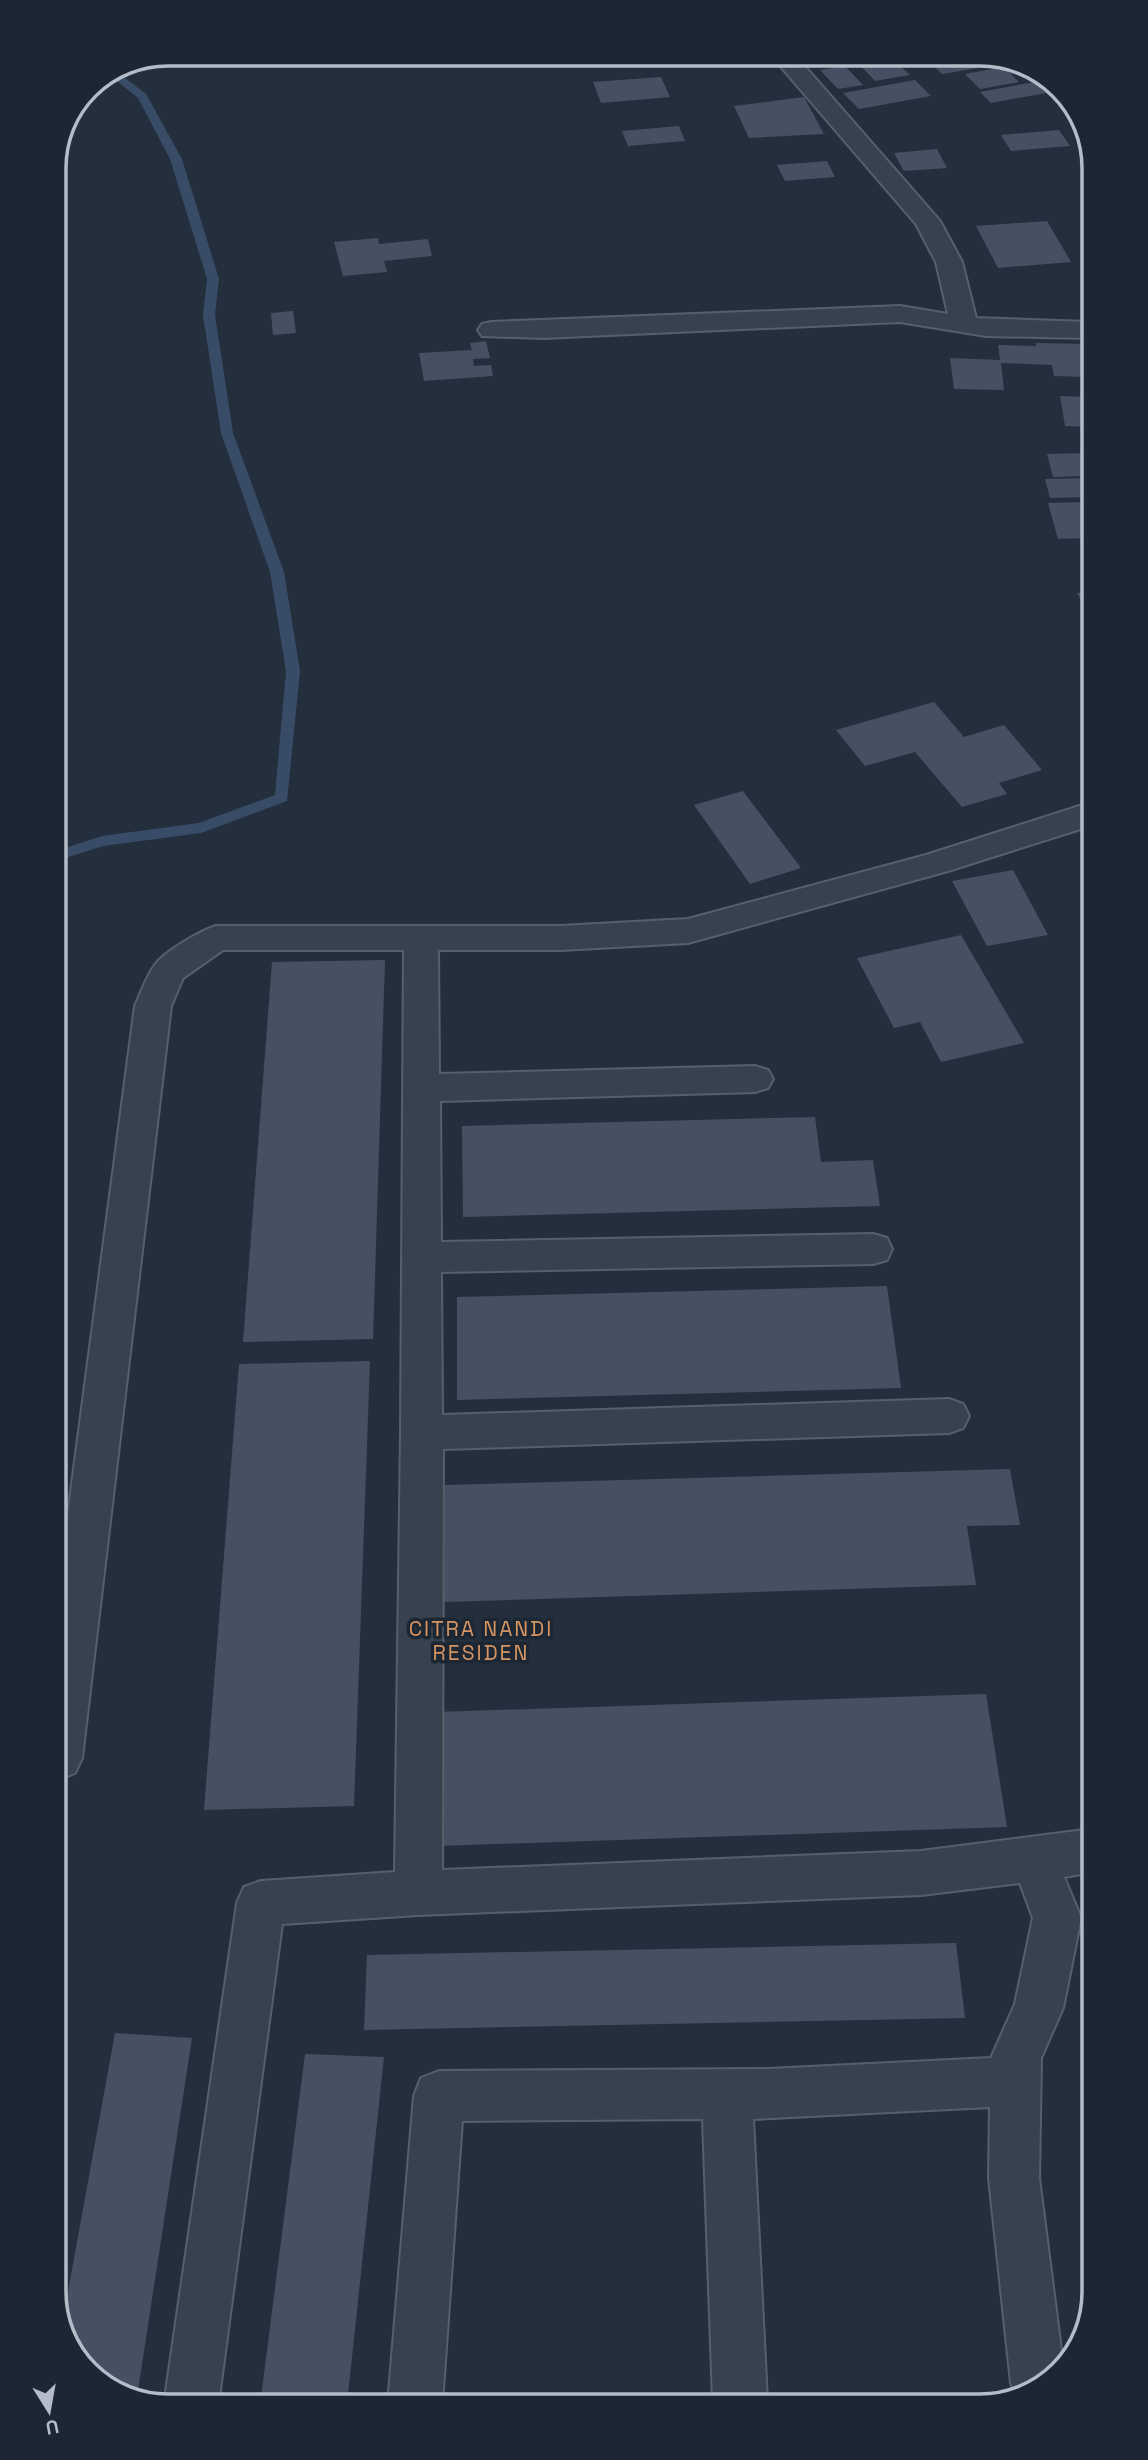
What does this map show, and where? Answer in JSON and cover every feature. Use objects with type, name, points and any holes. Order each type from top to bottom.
[{"type":"street","points":[[792,67],[927,221],[949,262],[964,324]]},
{"type":"street","points":[[491,330],[900,314],[986,328],[1082,330]]},
{"type":"street","points":[[66,1700],[153,1006],[169,971],[216,938],[561,938],[688,930],[936,863],[1082,817]]},
{"type":"street","points":[[418,1893],[422,1433],[421,938]]},
{"type":"street","points":[[422,1088],[755,1079]]},
{"type":"street","points":[[422,1257],[873,1249]]},
{"type":"street","points":[[422,1433],[948,1416]]},
{"type":"street","points":[[193,2393],[261,1903],[418,1893],[921,1873],[1082,1852]]},
{"type":"street","points":[[1034,1860],[1057,1918],[1040,2008],[1016,2056],[1014,2178],[1037,2376]]},
{"type":"street","points":[[416,2393],[439,2096],[727,2094],[1015,2081]]},
{"type":"street","points":[[727,2094],[740,2394]]},
{"type":"building","points":[[846,67],[863,85],[838,89],[820,70]]},
{"type":"building","points":[[862,67],[901,67],[910,75],[875,81]]},
{"type":"building","points":[[935,67],[983,67],[942,74]]},
{"type":"building","points":[[1000,68],[1007,70],[1019,82],[980,89],[965,74]]},
{"type":"building","points":[[661,77],[670,97],[601,103],[593,82]]},
{"type":"building","points":[[915,80],[931,96],[859,109],[843,93]]},
{"type":"building","points":[[1034,82],[1046,93],[991,103],[980,92]]},
{"type":"building","points":[[804,97],[824,134],[749,138],[734,106]]},
{"type":"building","points":[[679,126],[685,141],[628,146],[622,131]]},
{"type":"building","points":[[1059,130],[1070,146],[1011,151],[1001,135]]},
{"type":"building","points":[[937,149],[947,168],[904,171],[894,153]]},
{"type":"building","points":[[827,161],[835,177],[785,181],[777,165]]},
{"type":"building","points":[[1047,221],[1071,262],[998,268],[976,226]]},
{"type":"building","points":[[378,238],[379,244],[428,239],[432,256],[384,261],[387,272],[343,276],[334,242]]},
{"type":"building","points":[[293,311],[296,333],[273,335],[271,313]]},
{"type":"building","points":[[486,341],[490,358],[473,359],[474,366],[491,365],[493,376],[424,381],[419,353],[472,350],[470,343]]},
{"type":"building","points":[[1036,343],[1082,344],[1082,377],[1054,376],[1052,365],[1001,363],[1004,390],[954,389],[950,358],[1000,360],[998,345],[1036,346]]},
{"type":"building","points":[[1060,396],[1082,397],[1082,427],[1065,426]]},
{"type":"building","points":[[1082,453],[1082,476],[1053,477],[1047,454]]},
{"type":"building","points":[[1082,478],[1082,497],[1050,498],[1045,479]]},
{"type":"building","points":[[1082,502],[1082,538],[1058,539],[1048,503]]},
{"type":"building","points":[[934,702],[964,737],[1004,725],[1042,770],[999,783],[1007,794],[962,807],[915,752],[865,766],[836,730]]},
{"type":"building","points":[[743,791],[801,868],[750,884],[694,805]]},
{"type":"building","points":[[1013,870],[1048,935],[987,946],[952,881]]},
{"type":"building","points":[[961,935],[1024,1043],[941,1062],[920,1022],[894,1028],[857,958]]},
{"type":"building","points":[[385,960],[373,1339],[243,1342],[272,962]]},
{"type":"building","points":[[815,1117],[821,1162],[873,1160],[880,1206],[463,1217],[462,1126]]},
{"type":"building","points":[[887,1286],[901,1388],[457,1400],[457,1297]]},
{"type":"building","points":[[370,1361],[354,1806],[204,1810],[239,1364]]},
{"type":"building","points":[[1010,1469],[1020,1525],[967,1526],[976,1585],[444,1602],[445,1485]]},
{"type":"building","points":[[986,1694],[1007,1827],[437,1846],[437,1712]]},
{"type":"building","points":[[956,1943],[965,2018],[364,2030],[367,1955]]},
{"type":"building","points":[[115,2033],[192,2038],[138,2389],[117,2380],[96,2364],[77,2337],[68,2312],[67,2299]]},
{"type":"building","points":[[305,2054],[384,2057],[348,2393],[262,2393]]},
{"type":"waterway","points":[[67,853],[102,841],[201,828],[282,798],[293,671],[277,572],[227,433],[209,315],[213,279],[176,159],[142,96],[120,79]]},
{"type":"district","name":"CITRA NANDI RESIDEN","points":[[481,1640]]}]
